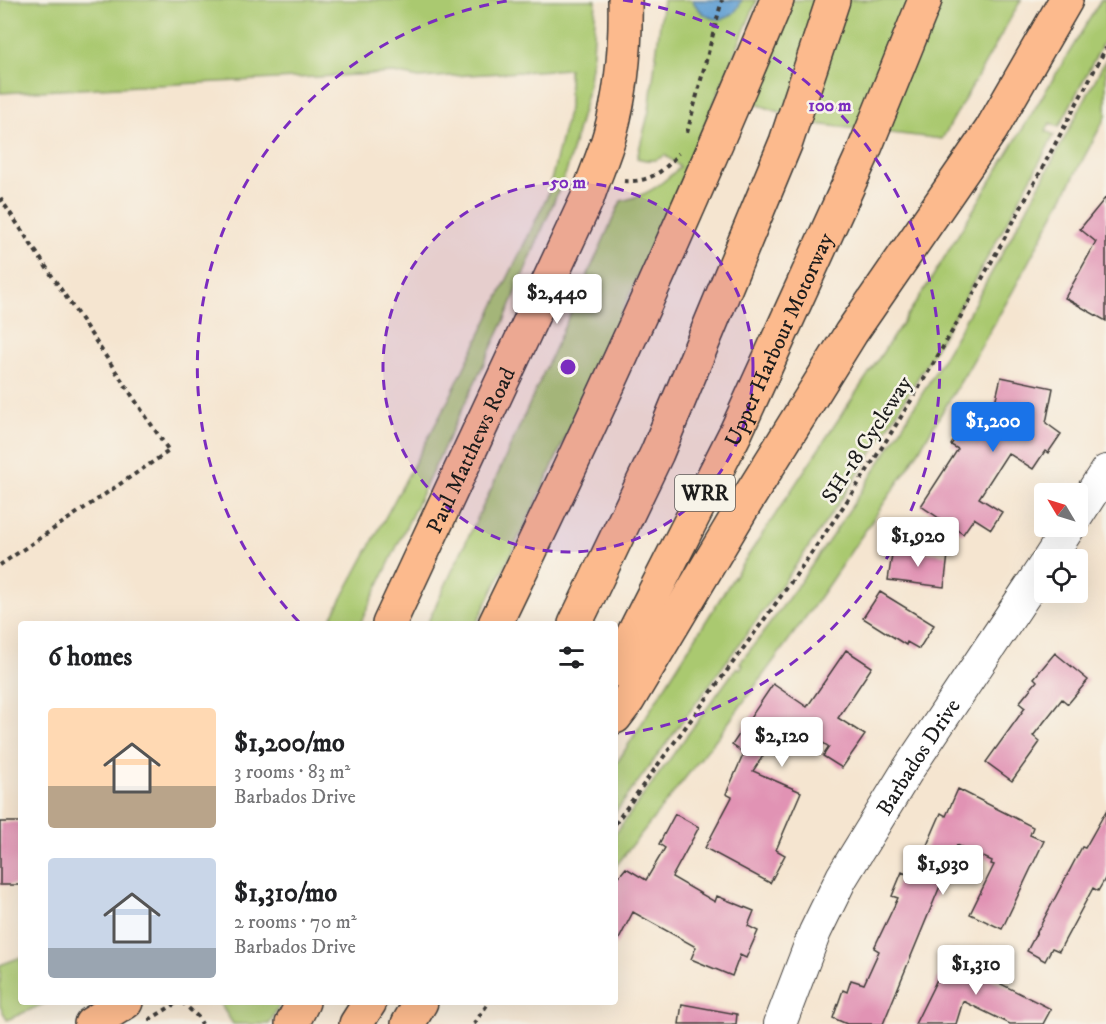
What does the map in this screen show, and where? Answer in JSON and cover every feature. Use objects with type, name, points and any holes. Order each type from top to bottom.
[{"type":"main road","name":"Paul Matthews Road","points":[[390,621],[566,245],[596,173],[610,135],[619,95],[625,0]]},
{"type":"main road","points":[[496,621],[599,408],[669,255],[777,0]]},
{"type":"main road","name":"WRR","points":[[576,621],[657,453],[786,142],[833,0]]},
{"type":"main road","name":"Upper Harbour Motorway","points":[[618,664],[736,432],[863,153],[925,0]]},
{"type":"main road","points":[[618,713],[851,333],[991,130],[1066,0]]},
{"type":"main road","points":[[91,1024],[121,1005]]},
{"type":"main road","points":[[292,1024],[302,1005]]},
{"type":"main road","points":[[356,1024],[368,1005]]},
{"type":"main road","points":[[408,1024],[420,1005]]},
{"type":"street","points":[[1088,499],[1106,471]]},
{"type":"street","name":"Barbados Drive","points":[[780,1024],[815,932],[842,877],[909,768],[1034,581]]},
{"type":"path","points":[[686,135],[722,0]]},
{"type":"path","name":"SH-18 Cycleway","points":[[618,820],[782,595],[877,455],[958,322],[1106,48]]},
{"type":"path","points":[[596,173],[636,182],[656,175],[666,168],[680,151]]},
{"type":"path","points":[[0,198],[169,451],[0,565]]},
{"type":"path","points":[[143,1024],[175,1005]]},
{"type":"path","points":[[184,1005],[198,1017],[202,1024]]},
{"type":"path","points":[[474,1024],[487,1005]]},
{"type":"green space","points":[[0,0],[596,0],[593,53],[587,94],[567,170],[504,321],[361,621],[330,621],[449,399],[547,197],[569,108],[569,69],[419,78],[394,73],[0,93]]},
{"type":"green space","points":[[663,0],[757,0],[686,170],[535,505],[477,621],[428,621],[493,485],[621,201],[653,189],[680,167],[665,155],[652,160],[637,158],[649,111]]},
{"type":"green space","points":[[789,0],[1021,0],[942,139],[815,124],[747,101]]},
{"type":"green space","points":[[1101,0],[1106,0],[1106,37],[1059,127],[1050,123],[1046,131],[1054,135],[987,259],[916,382],[866,462],[805,552],[618,809],[618,761],[728,586],[930,281]]},
{"type":"green space","points":[[1106,59],[1106,116],[1013,291],[910,465],[813,607],[723,730],[618,863],[618,830],[737,667],[740,669],[743,665],[740,663],[843,520],[936,370],[1023,215]]},
{"type":"green space","points":[[18,958],[18,1005],[41,1005],[7,1020],[0,1006],[0,965]]},
{"type":"green space","points":[[221,1005],[279,1005],[269,1024],[233,1024]]},
{"type":"water","points":[[692,0],[742,0],[731,15],[718,19],[704,14]]},
{"type":"building","points":[[1106,197],[1106,321],[1065,298],[1096,242],[1080,229]]},
{"type":"building","points":[[1001,377],[1053,388],[1046,423],[1061,434],[1048,453],[1045,451],[1033,469],[1008,453],[979,498],[1002,512],[991,529],[974,518],[963,534],[921,506],[958,449],[951,445],[967,419],[988,432]]},
{"type":"building","points":[[893,548],[948,555],[944,587],[888,580]]},
{"type":"building","points":[[880,592],[934,625],[919,649],[907,642],[906,645],[863,618]]},
{"type":"building","points":[[846,650],[872,667],[838,718],[865,735],[842,768],[823,756],[829,747],[792,722],[789,727],[784,724],[753,771],[801,792],[776,850],[785,855],[770,883],[705,848],[732,797],[726,794],[744,753],[732,745],[773,684],[807,707]]},
{"type":"building","points":[[1055,653],[1088,680],[1068,704],[1062,699],[1033,736],[1040,742],[1012,781],[986,762],[1025,708],[1019,703],[1037,681],[1034,678]]},
{"type":"building","points":[[958,789],[1033,827],[1030,835],[1044,841],[1002,929],[970,914],[994,865],[991,864],[992,861],[957,845],[883,1024],[847,1024],[833,1018],[843,990],[847,992],[851,980],[864,984],[879,951],[874,948],[898,898],[892,896],[902,872],[911,876],[941,813],[946,816]]},
{"type":"building","points":[[1106,811],[1106,877],[1098,891],[1093,888],[1059,951],[1052,948],[1045,961],[1027,951],[1082,847],[1085,848]]},
{"type":"building","points":[[675,814],[699,827],[672,877],[715,902],[717,896],[754,911],[748,926],[758,931],[746,958],[740,955],[732,976],[691,959],[696,947],[633,912],[618,941],[618,877],[626,868],[646,880],[665,848],[659,844]]},
{"type":"building","points":[[0,822],[18,822],[18,885],[0,885]]},
{"type":"building","points":[[952,949],[987,966],[983,975],[1051,1009],[1043,1024],[1010,1024],[963,1001],[956,1024],[915,1024]]},
{"type":"building","points":[[682,1004],[737,1014],[736,1024],[679,1024]]}]
